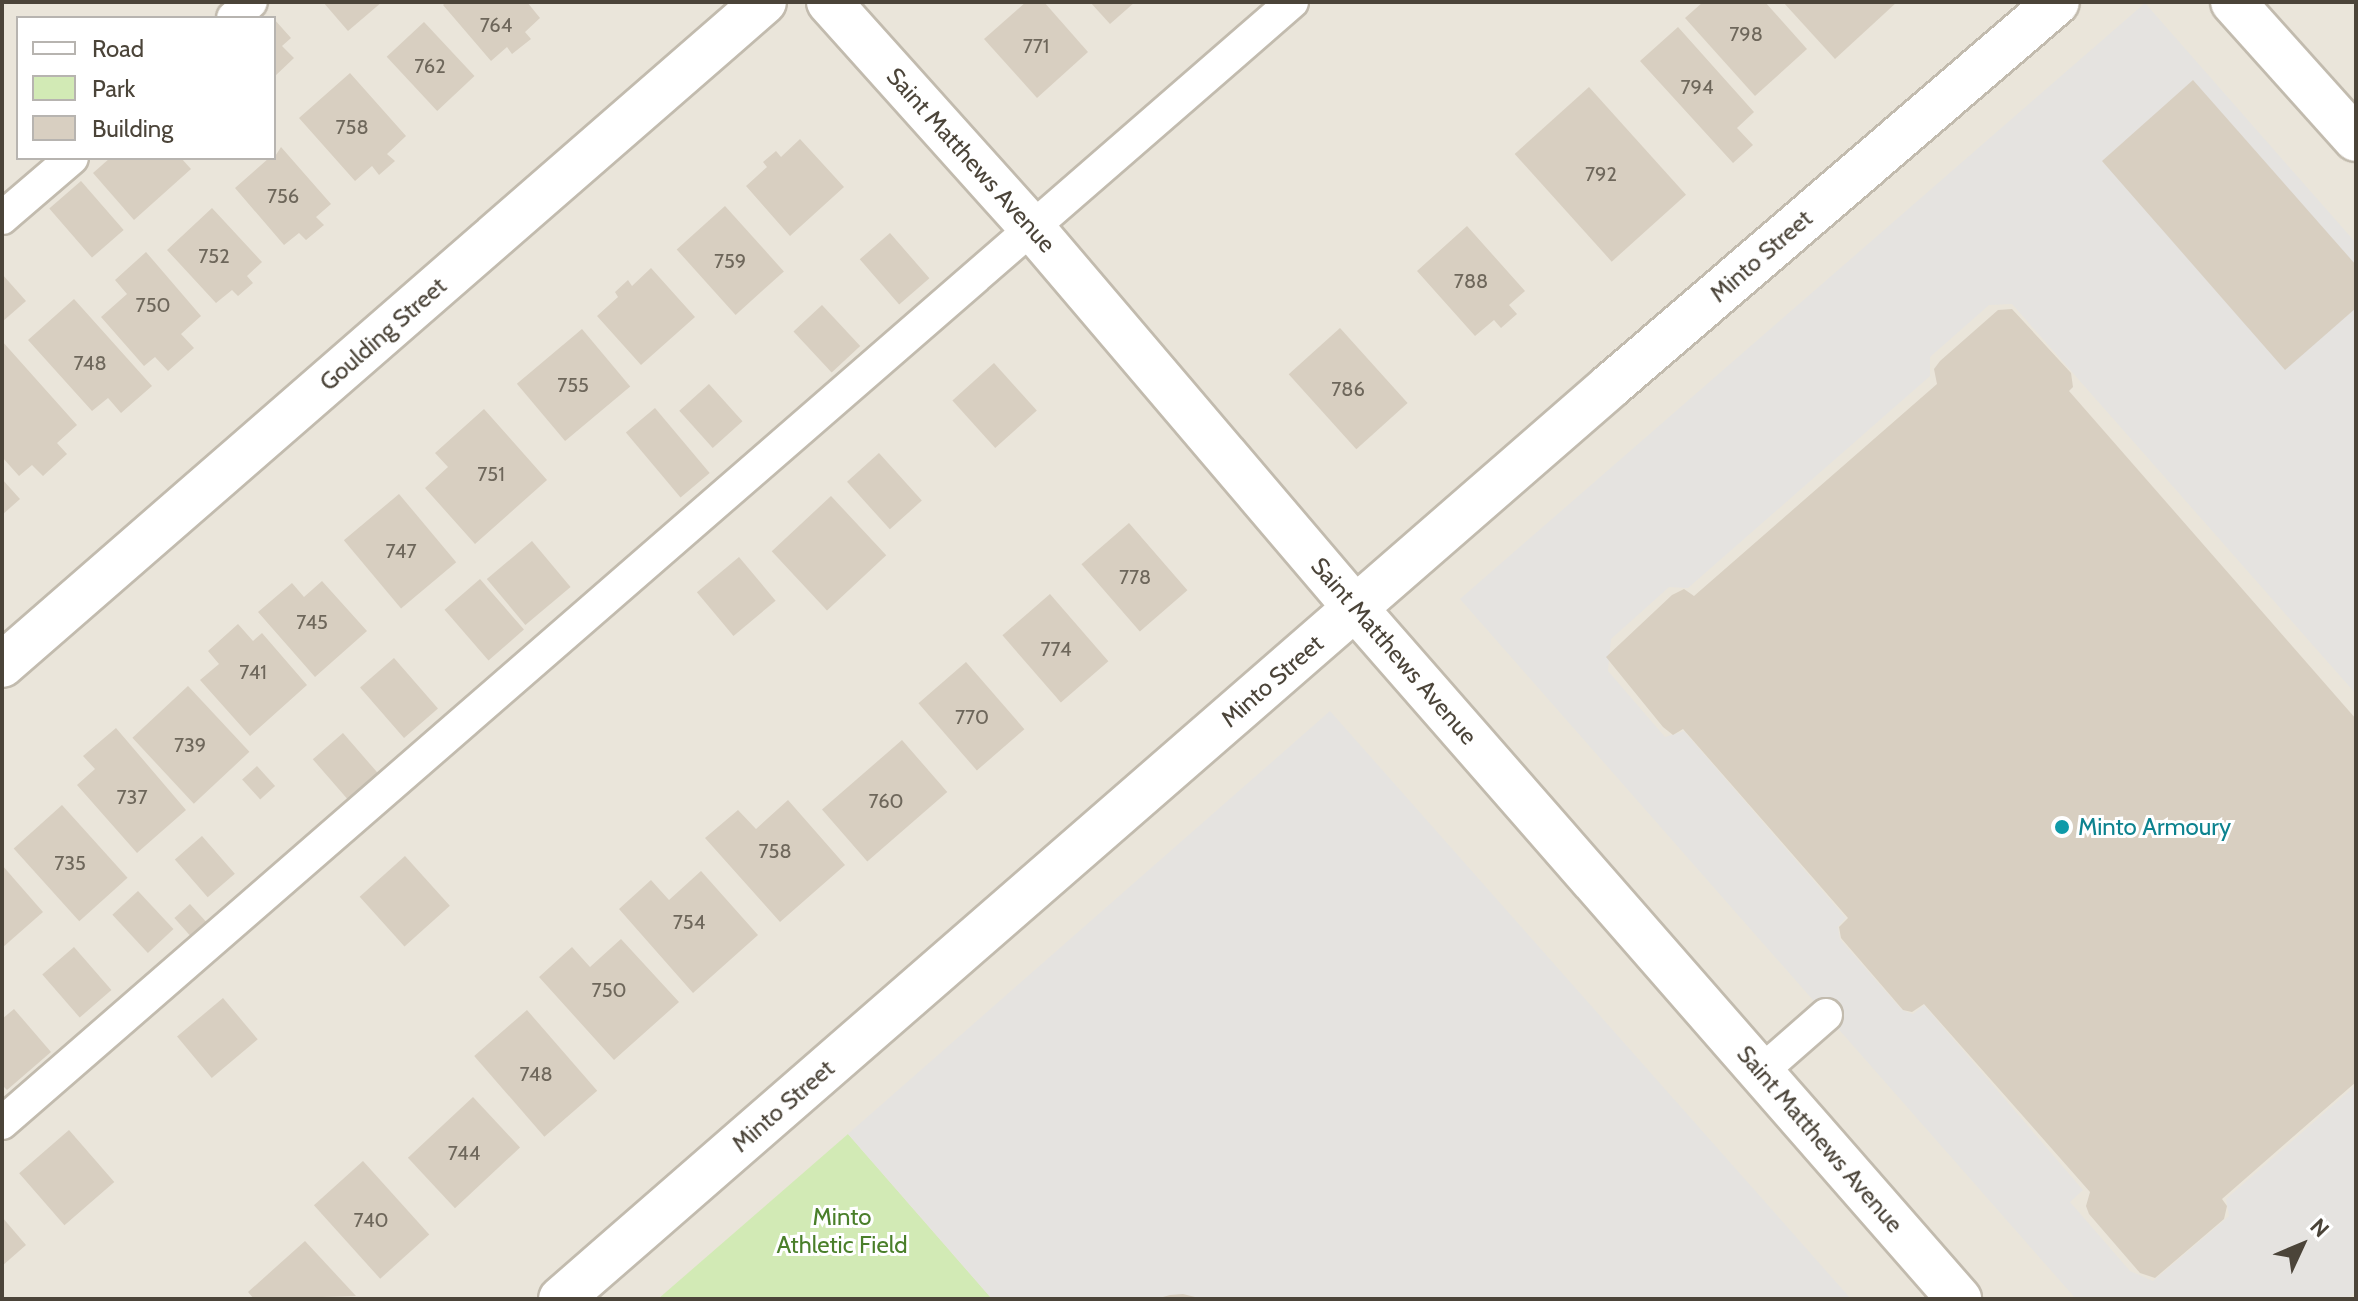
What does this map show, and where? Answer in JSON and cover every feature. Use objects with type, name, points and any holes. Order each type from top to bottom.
[{"type":"street","name":"Goulding Street","points":[[2,665],[764,2]]},
{"type":"street","name":"Saint Matthews Avenue","points":[[829,2],[1033,229],[1355,608],[1959,1299]]},
{"type":"street","name":"Minto Street","points":[[561,1299],[2057,2]]},
{"type":"street","points":[[2233,2],[2356,139]]},
{"type":"lane","points":[[235,16],[251,2]]},
{"type":"lane","points":[[2,1123],[1292,2]]},
{"type":"lane","points":[[2,218],[70,160]]},
{"type":"lane","points":[[1762,1071],[1826,1015]]},
{"type":"shaded area","points":[[2,2],[2356,2],[2356,1299],[2,1299]]},
{"type":"shaded area","points":[[2145,3],[2356,243],[2356,694],[2012,304],[1989,305],[1930,357],[1930,376],[1688,588],[1669,587],[1611,639],[1608,671],[1665,737],[1684,731],[1846,918],[1838,927],[1840,939],[1902,1010],[1913,1014],[1924,1005],[2083,1190],[2070,1202],[2130,1271],[2153,1281],[2229,1216],[2226,1199],[2356,1085],[2356,1291],[2347,1299],[2076,1299],[1460,599]]},
{"type":"shaded area","points":[[1330,711],[1851,1299],[992,1299],[848,1134]]},
{"type":"green space","name":"Minto Athletic Field","points":[[848,1134],[992,1299],[658,1299]]},
{"type":"building","points":[[323,2],[382,2],[348,31]]},
{"type":"building","points":[[446,2],[527,2],[540,18],[525,32],[531,39],[512,54],[507,47],[491,61],[443,5]]},
{"type":"building","points":[[1026,2],[1044,2],[1088,52],[1037,98],[984,39]]},
{"type":"building","points":[[1090,2],[1135,2],[1110,24]]},
{"type":"building","points":[[1703,2],[1765,2],[1807,49],[1755,96],[1685,18]]},
{"type":"building","points":[[1783,2],[1897,2],[1835,59]]},
{"type":"building","points":[[276,21],[291,38],[282,46],[294,58],[276,75]]},
{"type":"building","points":[[424,22],[474,76],[437,111],[387,57]]},
{"type":"building","points":[[1678,27],[1754,112],[1737,128],[1753,145],[1733,163],[1640,61]]},
{"type":"building","points":[[350,73],[406,136],[387,154],[395,161],[379,175],[372,166],[355,181],[299,118]]},
{"type":"building","points":[[2193,80],[2356,265],[2356,308],[2285,370],[2102,161]]},
{"type":"building","points":[[1589,87],[1686,195],[1612,262],[1515,154]]},
{"type":"building","points":[[800,139],[844,187],[790,236],[746,186],[767,167],[763,162],[776,151],[781,157]]},
{"type":"building","points":[[281,147],[331,204],[316,217],[324,225],[306,240],[299,233],[284,245],[235,188],[267,160],[276,160]]},
{"type":"building","points":[[108,160],[183,160],[191,169],[134,220],[93,173]]},
{"type":"building","points":[[81,181],[124,230],[92,258],[49,209]]},
{"type":"building","points":[[725,206],[784,271],[736,315],[677,249]]},
{"type":"building","points":[[212,208],[262,262],[247,276],[253,283],[238,296],[232,290],[216,303],[167,250]]},
{"type":"building","points":[[1467,226],[1525,291],[1509,305],[1517,314],[1501,328],[1494,320],[1475,336],[1417,271]]},
{"type":"building","points":[[890,233],[929,278],[899,305],[860,259]]},
{"type":"building","points":[[146,252],[201,316],[181,334],[194,348],[168,371],[155,357],[144,366],[101,317],[127,294],[115,280]]},
{"type":"building","points":[[651,268],[695,317],[641,365],[597,316],[618,297],[615,292],[628,280],[632,286]]},
{"type":"building","points":[[2,274],[26,301],[2,322]]},
{"type":"building","points":[[74,299],[152,386],[121,413],[108,398],[92,411],[28,340]]},
{"type":"building","points":[[822,305],[860,346],[832,373],[793,332]]},
{"type":"building","name":"Minto Armoury","points":[[2012,309],[2071,373],[2073,387],[2069,391],[2356,719],[2356,1082],[2222,1199],[2227,1206],[2224,1219],[2155,1278],[2140,1273],[2089,1214],[2086,1206],[2090,1192],[1924,1004],[1912,1012],[1903,1010],[1841,938],[1839,927],[1848,918],[1683,729],[1673,735],[1663,727],[1606,657],[1672,595],[1684,589],[1694,596],[1937,384],[1934,369],[1940,361],[1998,310]]},
{"type":"building","points":[[1340,328],[1408,403],[1356,449],[1289,374]]},
{"type":"building","points":[[582,329],[630,386],[565,441],[517,384]]},
{"type":"building","points":[[2,341],[77,425],[57,443],[67,454],[43,476],[32,465],[19,476],[2,457]]},
{"type":"building","points":[[994,363],[1037,411],[995,448],[952,400]]},
{"type":"building","points":[[709,384],[742,421],[713,448],[679,411]]},
{"type":"building","points":[[655,408],[710,473],[681,498],[626,432]]},
{"type":"building","points":[[484,409],[547,480],[475,544],[425,488],[448,467],[435,453]]},
{"type":"building","points":[[879,453],[922,501],[890,529],[847,482]]},
{"type":"building","points":[[2,479],[20,499],[2,515]]},
{"type":"building","points":[[399,494],[456,562],[401,608],[344,540]]},
{"type":"building","points":[[831,496],[886,555],[827,610],[772,551]]},
{"type":"building","points":[[1129,523],[1187,590],[1140,632],[1081,564]]},
{"type":"building","points":[[532,541],[571,587],[525,625],[487,579]]},
{"type":"building","points":[[739,557],[776,601],[734,636],[697,592]]},
{"type":"building","points":[[480,579],[524,630],[488,660],[445,610]]},
{"type":"building","points":[[322,581],[367,631],[315,677],[258,612],[292,583],[304,597]]},
{"type":"building","points":[[1050,594],[1108,661],[1061,703],[1002,635]]},
{"type":"building","points":[[238,624],[253,641],[262,633],[307,685],[250,736],[200,680],[219,664],[208,651]]},
{"type":"building","points":[[394,658],[438,709],[404,738],[360,688]]},
{"type":"building","points":[[966,662],[1024,729],[977,771],[918,703]]},
{"type":"building","points":[[188,686],[249,752],[194,804],[132,738]]},
{"type":"building","points":[[116,728],[186,810],[137,853],[77,785],[95,769],[83,756]]},
{"type":"building","points":[[343,733],[379,775],[349,801],[313,759]]},
{"type":"building","points":[[902,740],[947,792],[867,862],[822,810]]},
{"type":"building","points":[[257,766],[275,786],[260,799],[242,779]]},
{"type":"building","points":[[788,800],[845,865],[780,922],[705,838],[738,810],[756,829]]},
{"type":"building","points":[[62,805],[128,878],[79,921],[14,848]]},
{"type":"building","points":[[202,836],[235,874],[208,897],[175,860]]},
{"type":"building","points":[[405,856],[450,906],[404,947],[360,897]]},
{"type":"building","points":[[2,865],[43,912],[2,948]]},
{"type":"building","points":[[701,871],[758,935],[693,993],[619,909],[651,880],[669,900]]},
{"type":"building","points":[[138,891],[173,929],[148,953],[112,915]]},
{"type":"building","points":[[190,904],[206,922],[190,936],[174,918]]},
{"type":"building","points":[[621,939],[679,1002],[614,1060],[539,977],[572,947],[590,967]]},
{"type":"building","points":[[74,947],[111,990],[80,1018],[42,975]]},
{"type":"building","points":[[223,998],[258,1039],[212,1078],[177,1037]]},
{"type":"building","points":[[14,1009],[51,1052],[7,1090],[2,1085],[2,1019]]},
{"type":"building","points":[[527,1010],[597,1091],[544,1137],[474,1056]]},
{"type":"building","points":[[473,1097],[520,1147],[455,1208],[408,1158]]},
{"type":"building","points":[[69,1130],[114,1182],[64,1225],[19,1173]]},
{"type":"building","points":[[363,1161],[429,1235],[380,1279],[314,1205]]},
{"type":"building","points":[[2,1217],[26,1245],[2,1266]]},
{"type":"building","points":[[305,1241],[356,1296],[254,1299],[248,1292]]},
{"type":"building","points":[[1183,1294],[1203,1299],[1156,1299],[1170,1295]]},
{"type":"place","name":"Minto Armoury","points":[[2062,827]]}]
